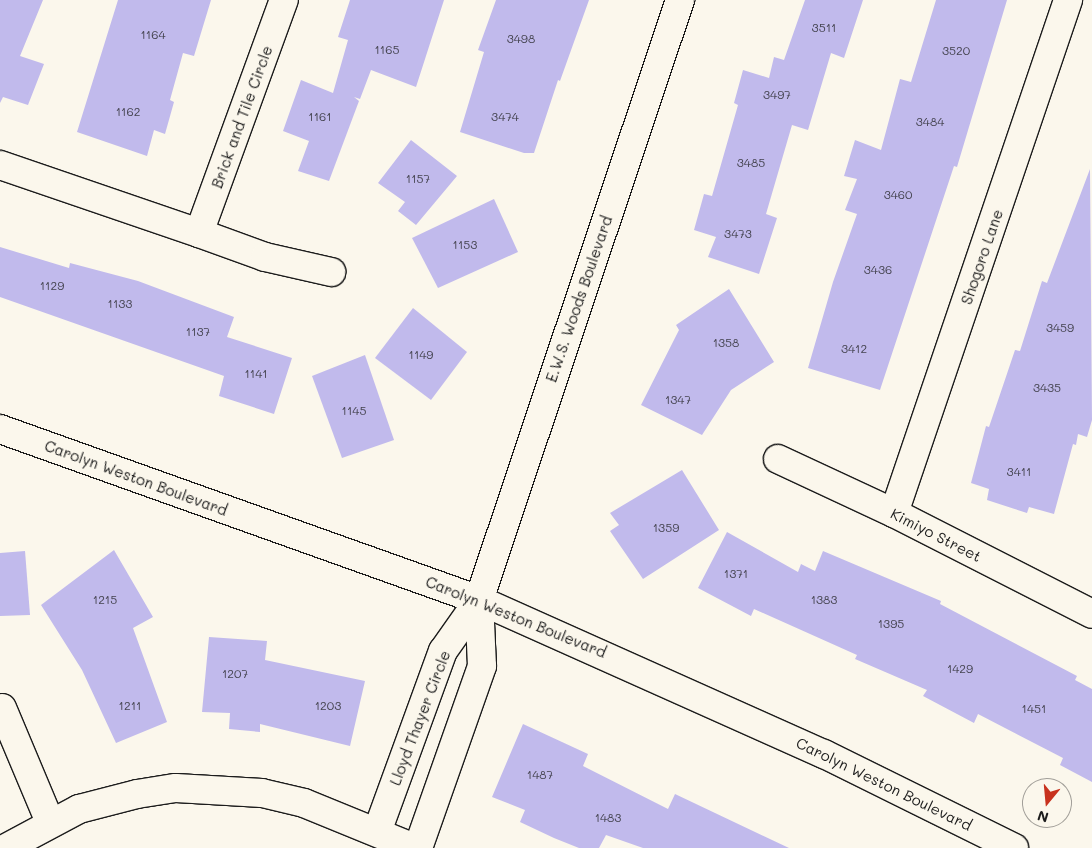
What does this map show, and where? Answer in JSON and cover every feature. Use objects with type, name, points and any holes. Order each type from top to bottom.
[{"type":"street","name":"Brick and Tile Circle","points":[[199,233],[284,0]]},
{"type":"street","name":"E.W.S. Woods Boulevard","points":[[479,600],[680,0]]},
{"type":"street","name":"Shogoro Lane","points":[[894,513],[1068,0]]},
{"type":"street","points":[[0,165],[265,257],[331,272]]},
{"type":"street","name":"Carolyn Weston Boulevard","points":[[0,429],[479,600],[824,754],[1014,848]]},
{"type":"street","name":"Kimiyo Street","points":[[778,459],[894,513],[1092,614]]},
{"type":"street","points":[[418,848],[482,666],[479,600]]},
{"type":"street","name":"Lloyd Thayer Circle","points":[[377,832],[443,651],[479,600]]},
{"type":"street","points":[[2,708],[50,822]]},
{"type":"street","points":[[6,848],[50,822],[79,809],[137,794],[176,788],[220,789],[262,793],[304,804],[414,848]]},
{"type":"building","points":[[0,0],[43,0],[20,56],[44,64],[28,105],[3,97],[0,103]]},
{"type":"building","points":[[118,0],[211,0],[194,56],[183,53],[170,100],[174,102],[165,134],[154,130],[147,156],[77,132]]},
{"type":"building","points":[[350,0],[444,0],[416,87],[371,70],[360,99],[354,97],[359,101],[329,181],[298,171],[309,141],[283,131],[301,80],[333,93],[348,40],[338,37]]},
{"type":"building","points":[[496,0],[589,0],[560,81],[558,80],[534,153],[524,153],[460,132],[484,52],[478,50]]},
{"type":"building","points":[[805,0],[863,0],[844,58],[831,53],[808,130],[792,125],[766,214],[777,218],[759,274],[708,257],[716,237],[694,230],[704,194],[712,196],[738,105],[734,103],[743,70],[769,78],[774,57],[784,60]]},
{"type":"building","points":[[936,0],[1007,0],[957,167],[954,166],[880,390],[808,368],[833,282],[857,214],[845,210],[857,179],[844,176],[855,140],[881,150],[900,79],[911,82]]},
{"type":"building","points":[[411,140],[457,176],[416,225],[398,211],[405,202],[378,183]]},
{"type":"building","points":[[1090,169],[1092,420],[1087,437],[1078,434],[1076,445],[1073,444],[1054,514],[1029,507],[1027,513],[987,500],[989,489],[971,483],[986,426],[989,427],[1015,350],[1020,351],[1042,281],[1047,283]]},
{"type":"building","points":[[494,199],[518,252],[438,288],[412,238]]},
{"type":"building","points":[[0,247],[69,268],[70,263],[138,281],[234,317],[227,337],[292,358],[274,414],[219,396],[224,376],[0,297]]},
{"type":"building","points":[[729,289],[774,362],[731,390],[702,435],[641,405],[679,330],[676,325]]},
{"type":"building","points":[[413,308],[467,352],[431,400],[375,358]]},
{"type":"building","points":[[365,355],[394,440],[342,458],[312,376]]},
{"type":"building","points":[[682,470],[719,530],[643,579],[610,531],[619,525],[610,513]]},
{"type":"building","points":[[727,532],[798,572],[801,564],[815,571],[823,551],[941,601],[940,604],[1077,676],[1075,680],[1092,689],[1092,782],[1060,765],[1063,758],[978,714],[974,723],[923,696],[927,690],[855,659],[857,655],[754,609],[751,616],[698,588]]},
{"type":"building","points":[[114,550],[153,617],[133,628],[167,722],[116,743],[82,670],[41,605]]},
{"type":"building","points":[[25,551],[30,615],[0,616],[0,553]]},
{"type":"building","points":[[209,637],[267,641],[265,660],[365,681],[350,746],[260,724],[260,732],[229,729],[230,713],[202,712]]},
{"type":"building","points":[[523,724],[588,754],[583,766],[668,809],[675,794],[789,848],[643,848],[606,835],[599,848],[579,848],[554,838],[520,822],[525,810],[492,797]]}]
